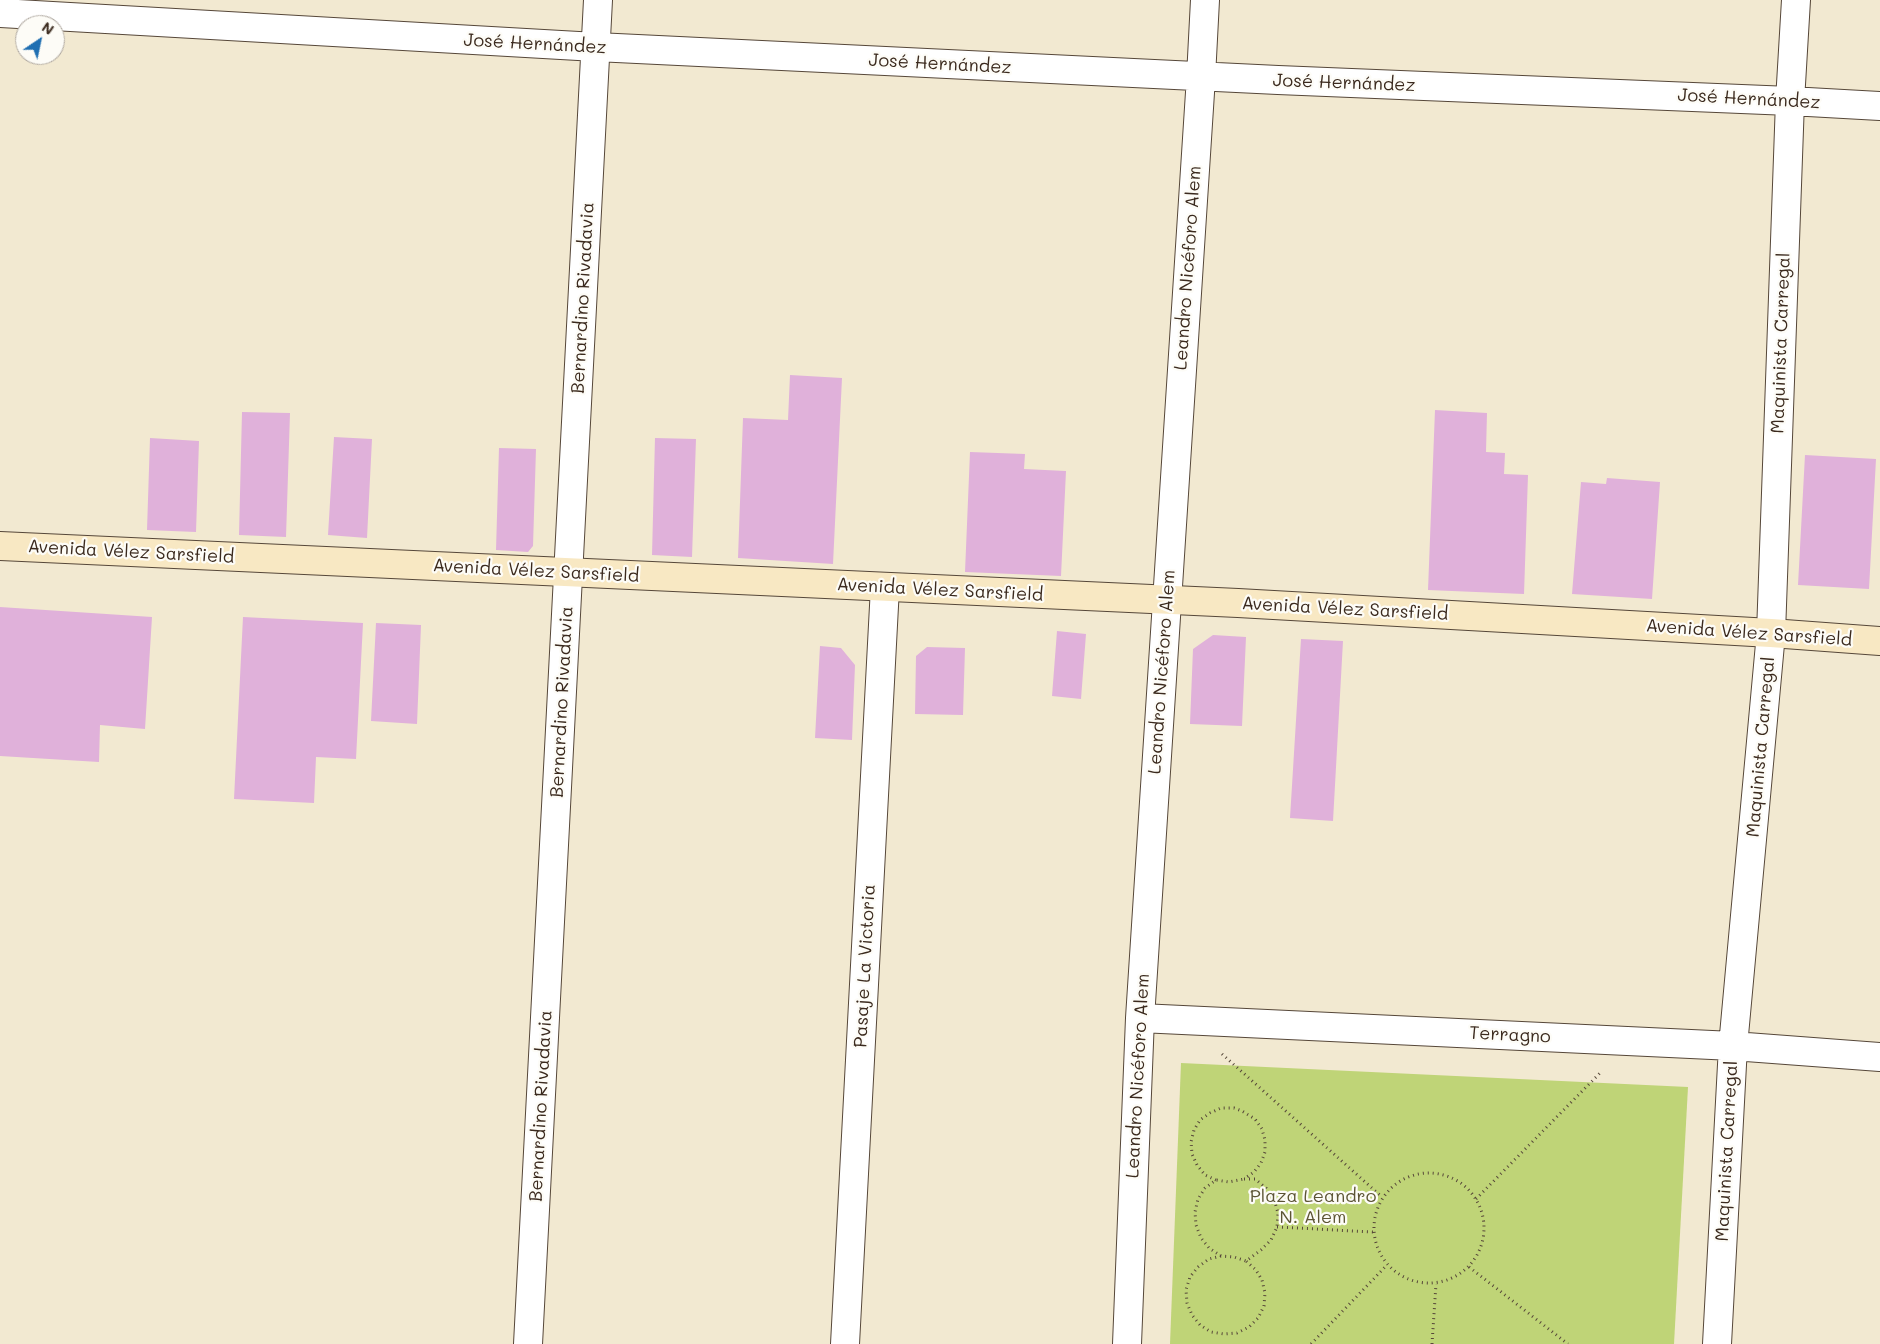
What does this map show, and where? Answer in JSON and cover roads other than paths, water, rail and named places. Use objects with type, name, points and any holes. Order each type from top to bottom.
[{"type":"main road","name":"Avenida Vélez Sarsfield","points":[[0,546],[1166,600],[1771,632],[1880,641]]},
{"type":"street","name":"Bernardino Rivadavia","points":[[528,1344],[598,0]]},
{"type":"street","name":"Leandro Nicéforo Alem","points":[[1127,1344],[1140,1018],[1201,77],[1204,0]]},
{"type":"street","name":"Maquinista Carregal","points":[[1717,1344],[1733,1046],[1771,632],[1790,100],[1796,0]]},
{"type":"street","name":"José Hernández","points":[[0,13],[596,47],[1201,77],[1790,100],[1880,106]]},
{"type":"street","name":"Pasaje La Victoria","points":[[845,1344],[885,587]]},
{"type":"street","name":"Terragno","points":[[1140,1018],[1733,1046],[1880,1058]]},
{"type":"park label","name":"Plaza Leandro N. Alem","points":[[1313,1206]]}]
